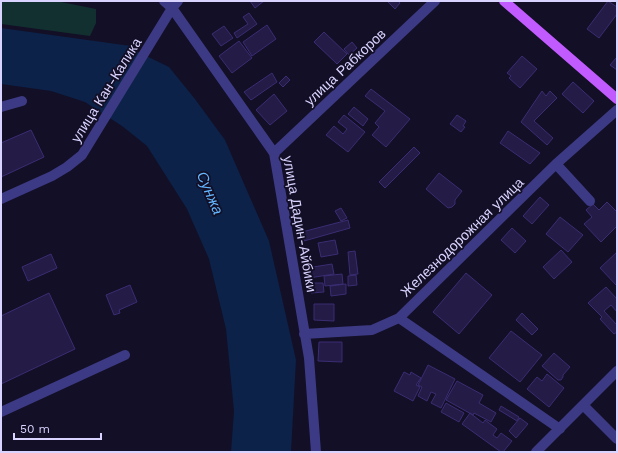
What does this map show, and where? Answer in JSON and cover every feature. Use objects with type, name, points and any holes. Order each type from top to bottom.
[{"type":"main road","points":[[504,1],[617,99]]},
{"type":"street","name":"улица Дадин-Айбики","points":[[164,1],[175,5],[274,153],[309,358],[316,452]]},
{"type":"street","name":"улица Рабкоров","points":[[274,153],[435,1]]},
{"type":"street","name":"улица Кан-Калика","points":[[1,199],[52,176],[67,167],[82,155],[175,5]]},
{"type":"street","points":[[1,107],[22,101]]},
{"type":"street","name":"Железнодорожная улица","points":[[304,334],[372,330],[399,318],[556,164],[617,110]]},
{"type":"street","points":[[556,164],[590,202]]},
{"type":"street","points":[[399,318],[560,429]]},
{"type":"street","points":[[1,412],[125,355]]},
{"type":"street","points":[[536,452],[617,371]]},
{"type":"street","points":[[583,405],[617,439]]},
{"type":"green space","points":[[1,1],[56,1],[96,9],[96,23],[90,36],[1,24]]},
{"type":"water","name":"Сунжа","points":[[1,28],[131,46],[134,50],[169,67],[225,140],[269,241],[296,360],[291,452],[231,452],[234,411],[226,329],[209,259],[187,209],[147,146],[122,126],[85,102],[51,91],[1,84]]},
{"type":"building","points":[[250,1],[264,1],[255,8]]},
{"type":"building","points":[[387,1],[398,1],[400,3],[395,9]]},
{"type":"building","points":[[608,1],[617,7],[617,14],[599,38],[587,29]]},
{"type":"building","points":[[249,13],[257,24],[237,38],[234,33],[248,24],[243,17]]},
{"type":"building","points":[[267,25],[276,39],[252,56],[243,42]]},
{"type":"building","points":[[224,26],[233,38],[221,46],[212,34]]},
{"type":"building","points":[[324,32],[347,54],[337,64],[314,42]]},
{"type":"building","points":[[239,41],[252,58],[232,73],[219,56]]},
{"type":"building","points":[[352,42],[357,48],[349,55],[344,49]]},
{"type":"building","points":[[522,56],[537,69],[520,88],[509,78],[511,76],[507,73]]},
{"type":"building","points":[[617,57],[617,70],[610,65]]},
{"type":"building","points":[[272,73],[277,82],[251,100],[244,92]]},
{"type":"building","points":[[286,76],[290,80],[283,87],[279,83]]},
{"type":"building","points":[[573,82],[594,101],[583,113],[562,94]]},
{"type":"building","points":[[371,89],[410,119],[386,147],[372,135],[379,127],[375,123],[385,111],[365,96]]},
{"type":"building","points":[[542,91],[546,96],[550,91],[557,98],[534,121],[553,138],[547,145],[521,122]]},
{"type":"building","points":[[274,94],[287,111],[270,125],[256,110]]},
{"type":"building","points":[[354,107],[368,119],[363,126],[348,114]]},
{"type":"building","points":[[344,115],[365,132],[348,152],[326,135],[334,126],[343,134],[347,129],[338,122]]},
{"type":"building","points":[[457,115],[466,121],[463,126],[465,127],[461,132],[450,124]]},
{"type":"building","points":[[31,130],[44,157],[1,177],[1,143]]},
{"type":"building","points":[[508,131],[540,153],[530,164],[500,143]]},
{"type":"building","points":[[414,147],[420,153],[385,188],[379,182]]},
{"type":"building","points":[[439,173],[462,191],[452,207],[448,208],[426,189]]},
{"type":"building","points":[[540,197],[549,205],[532,224],[523,216]]},
{"type":"building","points":[[607,202],[617,212],[617,226],[601,242],[584,224],[592,217],[586,210],[593,204],[599,210]]},
{"type":"building","points":[[341,208],[347,218],[341,221],[335,211]]},
{"type":"building","points":[[560,217],[583,235],[568,252],[546,234]]},
{"type":"building","points":[[348,220],[350,228],[304,241],[302,232]]},
{"type":"building","points":[[512,228],[526,241],[515,253],[501,240]]},
{"type":"building","points":[[335,240],[338,254],[321,257],[318,243]]},
{"type":"building","points":[[561,250],[572,262],[554,279],[543,267]]},
{"type":"building","points":[[355,251],[358,274],[350,275],[348,252]]},
{"type":"building","points":[[617,252],[617,286],[600,268]]},
{"type":"building","points":[[51,254],[57,268],[28,281],[22,267]]},
{"type":"building","points":[[332,264],[334,274],[309,278],[307,268]]},
{"type":"building","points":[[466,273],[492,295],[459,334],[433,312]]},
{"type":"building","points":[[342,274],[343,284],[325,286],[324,276]]},
{"type":"building","points":[[356,275],[357,285],[348,286],[348,276]]},
{"type":"building","points":[[311,283],[323,283],[324,292],[311,293]]},
{"type":"building","points":[[346,284],[346,294],[331,296],[330,286]]},
{"type":"building","points":[[130,285],[137,302],[119,310],[120,313],[114,315],[106,295]]},
{"type":"building","points":[[606,287],[617,299],[617,312],[611,305],[604,311],[617,325],[617,332],[614,334],[600,319],[602,317],[588,303]]},
{"type":"building","points":[[49,293],[75,349],[1,384],[1,316]]},
{"type":"building","points":[[314,304],[334,304],[334,321],[314,320]]},
{"type":"building","points":[[522,313],[538,329],[532,335],[516,320]]},
{"type":"building","points":[[511,331],[542,355],[520,382],[489,358]]},
{"type":"building","points":[[319,342],[342,342],[342,362],[318,361]]},
{"type":"building","points":[[554,353],[570,367],[563,375],[561,380],[558,380],[542,366]]},
{"type":"building","points":[[428,365],[455,379],[441,408],[431,403],[436,394],[431,392],[427,401],[418,396],[422,387],[418,385]]},
{"type":"building","points":[[404,372],[410,375],[411,372],[421,378],[416,385],[420,387],[413,401],[394,391]]},
{"type":"building","points":[[547,374],[564,388],[549,407],[527,389],[537,377],[542,381]]},
{"type":"building","points":[[457,381],[483,395],[479,403],[496,413],[491,422],[474,413],[473,415],[446,400]]},
{"type":"building","points":[[446,403],[464,413],[459,422],[441,412]]},
{"type":"building","points":[[501,406],[519,417],[517,421],[499,410]]},
{"type":"building","points":[[470,413],[483,423],[485,420],[497,429],[493,435],[497,438],[501,433],[512,441],[503,452],[462,424]]},
{"type":"building","points":[[520,418],[528,424],[516,438],[509,431]]}]
